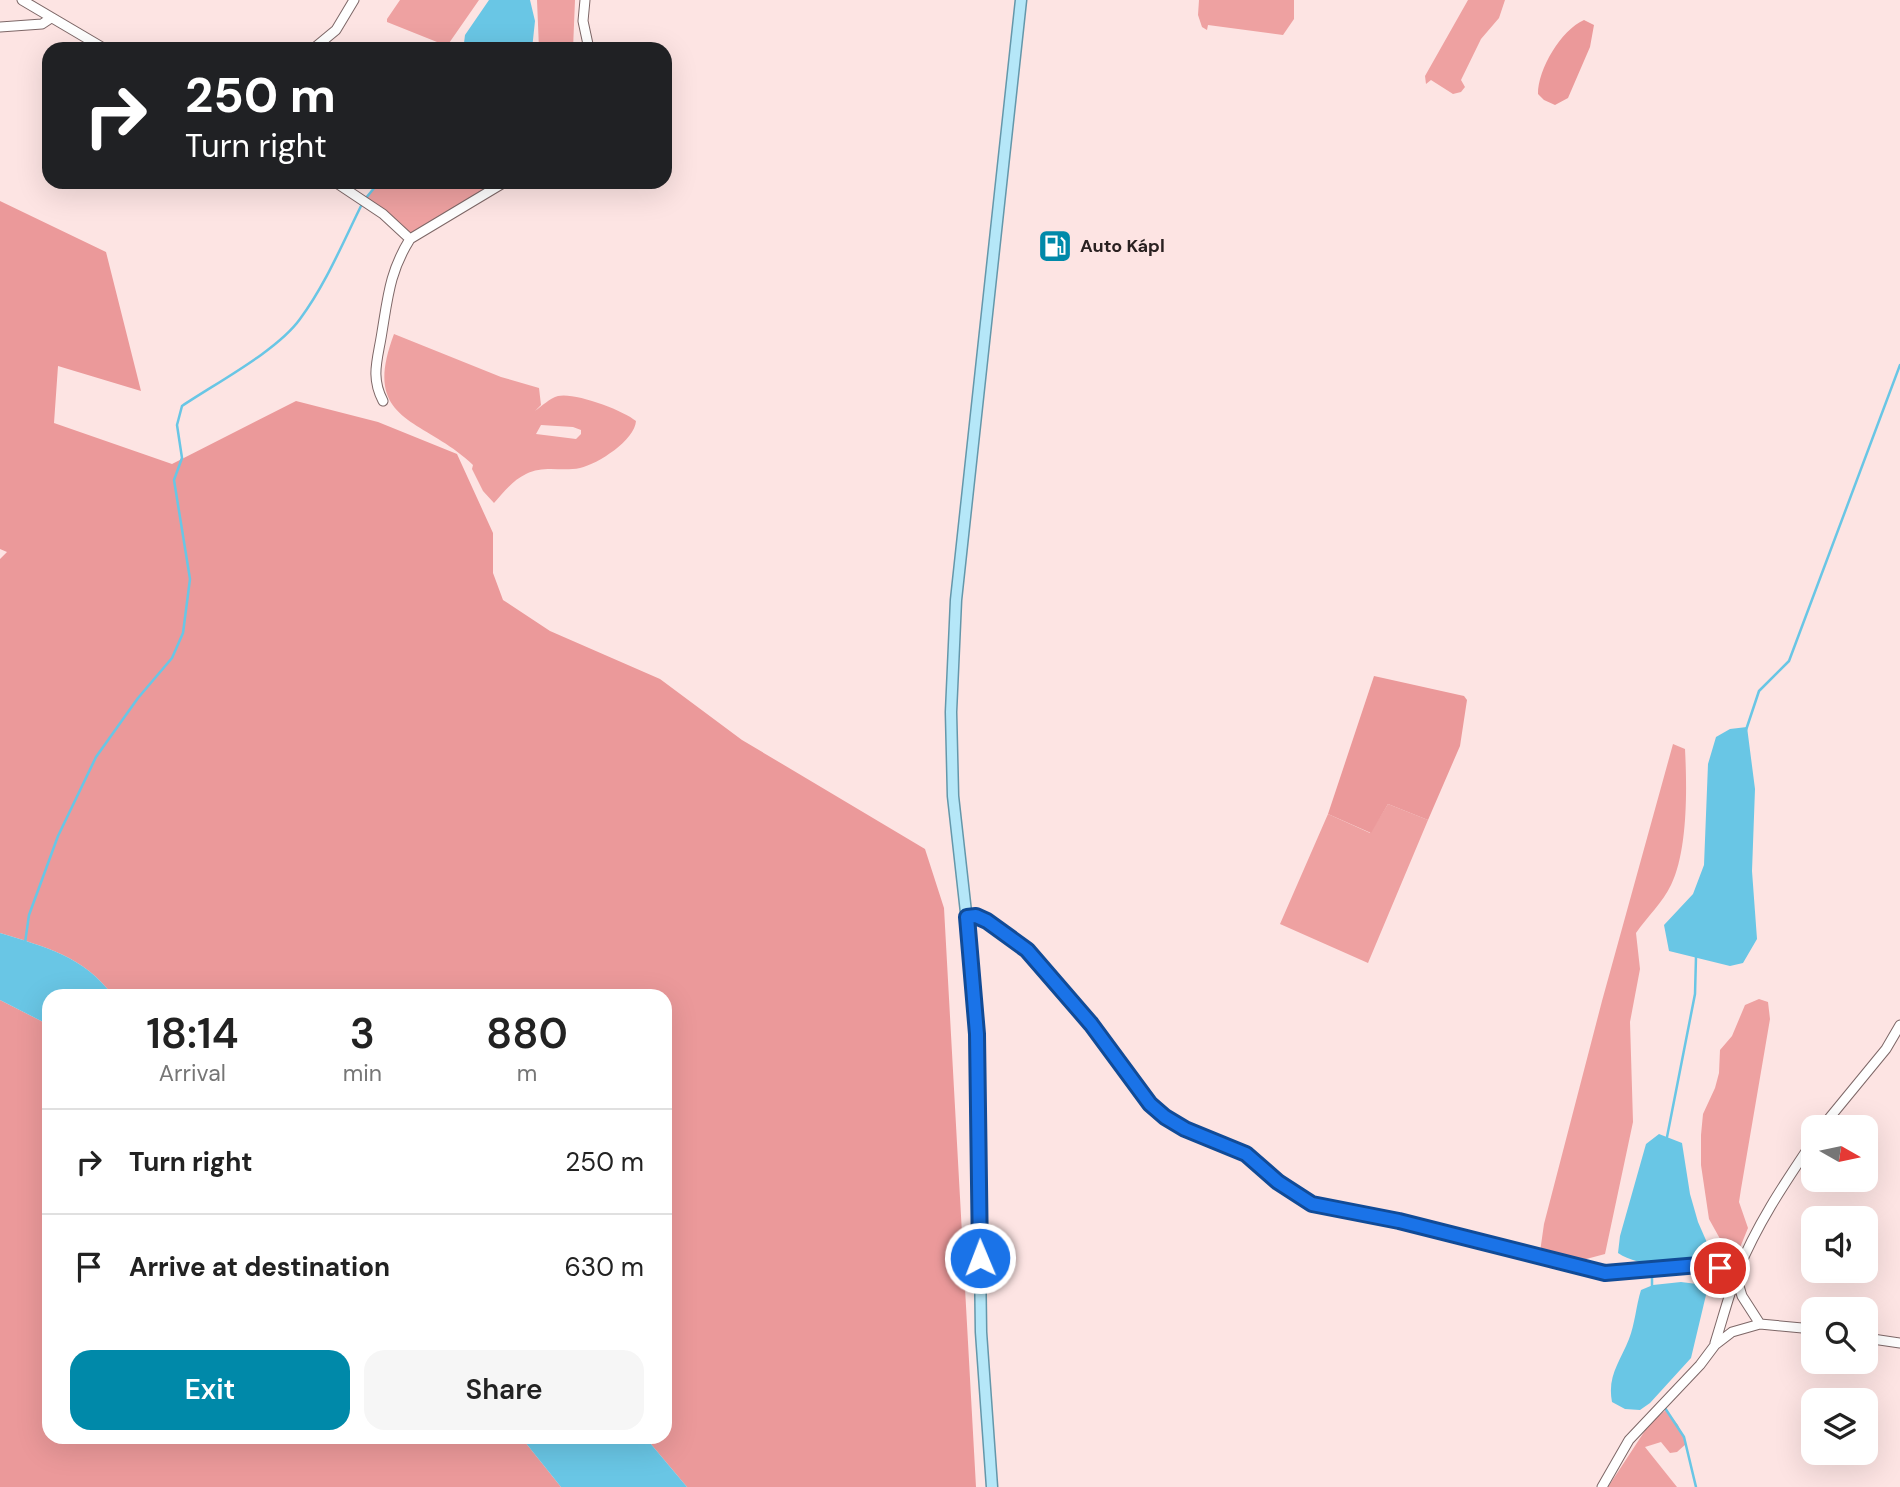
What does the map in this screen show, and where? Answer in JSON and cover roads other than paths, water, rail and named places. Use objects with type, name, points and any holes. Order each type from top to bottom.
[{"type":"main road","points":[[992,1487],[981,1332],[977,1034],[953,796],[951,712],[956,600],[1021,0]]},
{"type":"street","points":[[22,0],[93,42]]},
{"type":"street","points":[[321,42],[336,30],[354,0]]},
{"type":"street","points":[[585,0],[583,21],[588,42]]},
{"type":"street","points":[[0,27],[42,24],[51,18]]},
{"type":"street","points":[[346,189],[383,214],[410,239]]},
{"type":"street","points":[[383,401],[374,377],[375,363],[388,286],[410,239],[493,189]]},
{"type":"street","points":[[967,917],[976,916],[987,921],[1027,950],[1091,1024],[1150,1104],[1165,1117],[1185,1129],[1246,1154],[1278,1182],[1312,1204],[1399,1221],[1605,1273],[1699,1265],[1720,1268],[1736,1276],[1742,1296],[1760,1324]]},
{"type":"street","points":[[1832,1115],[1886,1049],[1900,1025]]},
{"type":"street","points":[[1715,1345],[1736,1276],[1776,1195],[1801,1159]]},
{"type":"street","points":[[1602,1487],[1629,1440],[1700,1365],[1715,1345],[1732,1332],[1760,1324],[1801,1328]]},
{"type":"street","points":[[1878,1340],[1900,1343]]},
{"type":"water","points":[[489,0],[530,0],[535,21],[533,42],[464,42],[465,35]]},
{"type":"water","points":[[1747,727],[1755,789],[1752,871],[1757,939],[1743,963],[1730,966],[1669,951],[1664,925],[1693,894],[1704,865],[1708,764],[1716,737],[1730,729]]},
{"type":"water","points":[[0,933],[48,949],[76,962],[108,989],[42,989],[42,1021],[0,1000]]},
{"type":"water","points":[[1659,1134],[1682,1143],[1690,1194],[1698,1222],[1712,1254],[1652,1263],[1629,1259],[1618,1253],[1620,1236],[1646,1144]]},
{"type":"water","points":[[1681,1282],[1705,1285],[1706,1295],[1691,1358],[1650,1403],[1640,1410],[1625,1409],[1612,1402],[1611,1384],[1631,1333],[1641,1290],[1653,1285]]},
{"type":"water","points":[[527,1444],[651,1444],[687,1487],[561,1487]]},
{"type":"waterway","points":[[366,198],[373,189]]},
{"type":"waterway","points":[[25,943],[29,915],[58,836],[96,757],[138,698],[172,658],[183,633],[190,579],[174,480],[182,458],[177,425],[182,406],[262,355],[290,331],[318,292],[362,204]]},
{"type":"waterway","points":[[1746,730],[1759,691],[1789,661],[1900,365]]},
{"type":"waterway","points":[[1667,1137],[1695,994],[1696,957]]},
{"type":"waterway","points":[[1652,1271],[1652,1286]]},
{"type":"waterway","points":[[1665,1408],[1684,1437],[1696,1487]]},
{"type":"place","name":"Auto Kápl","points":[[1055,246]]}]
